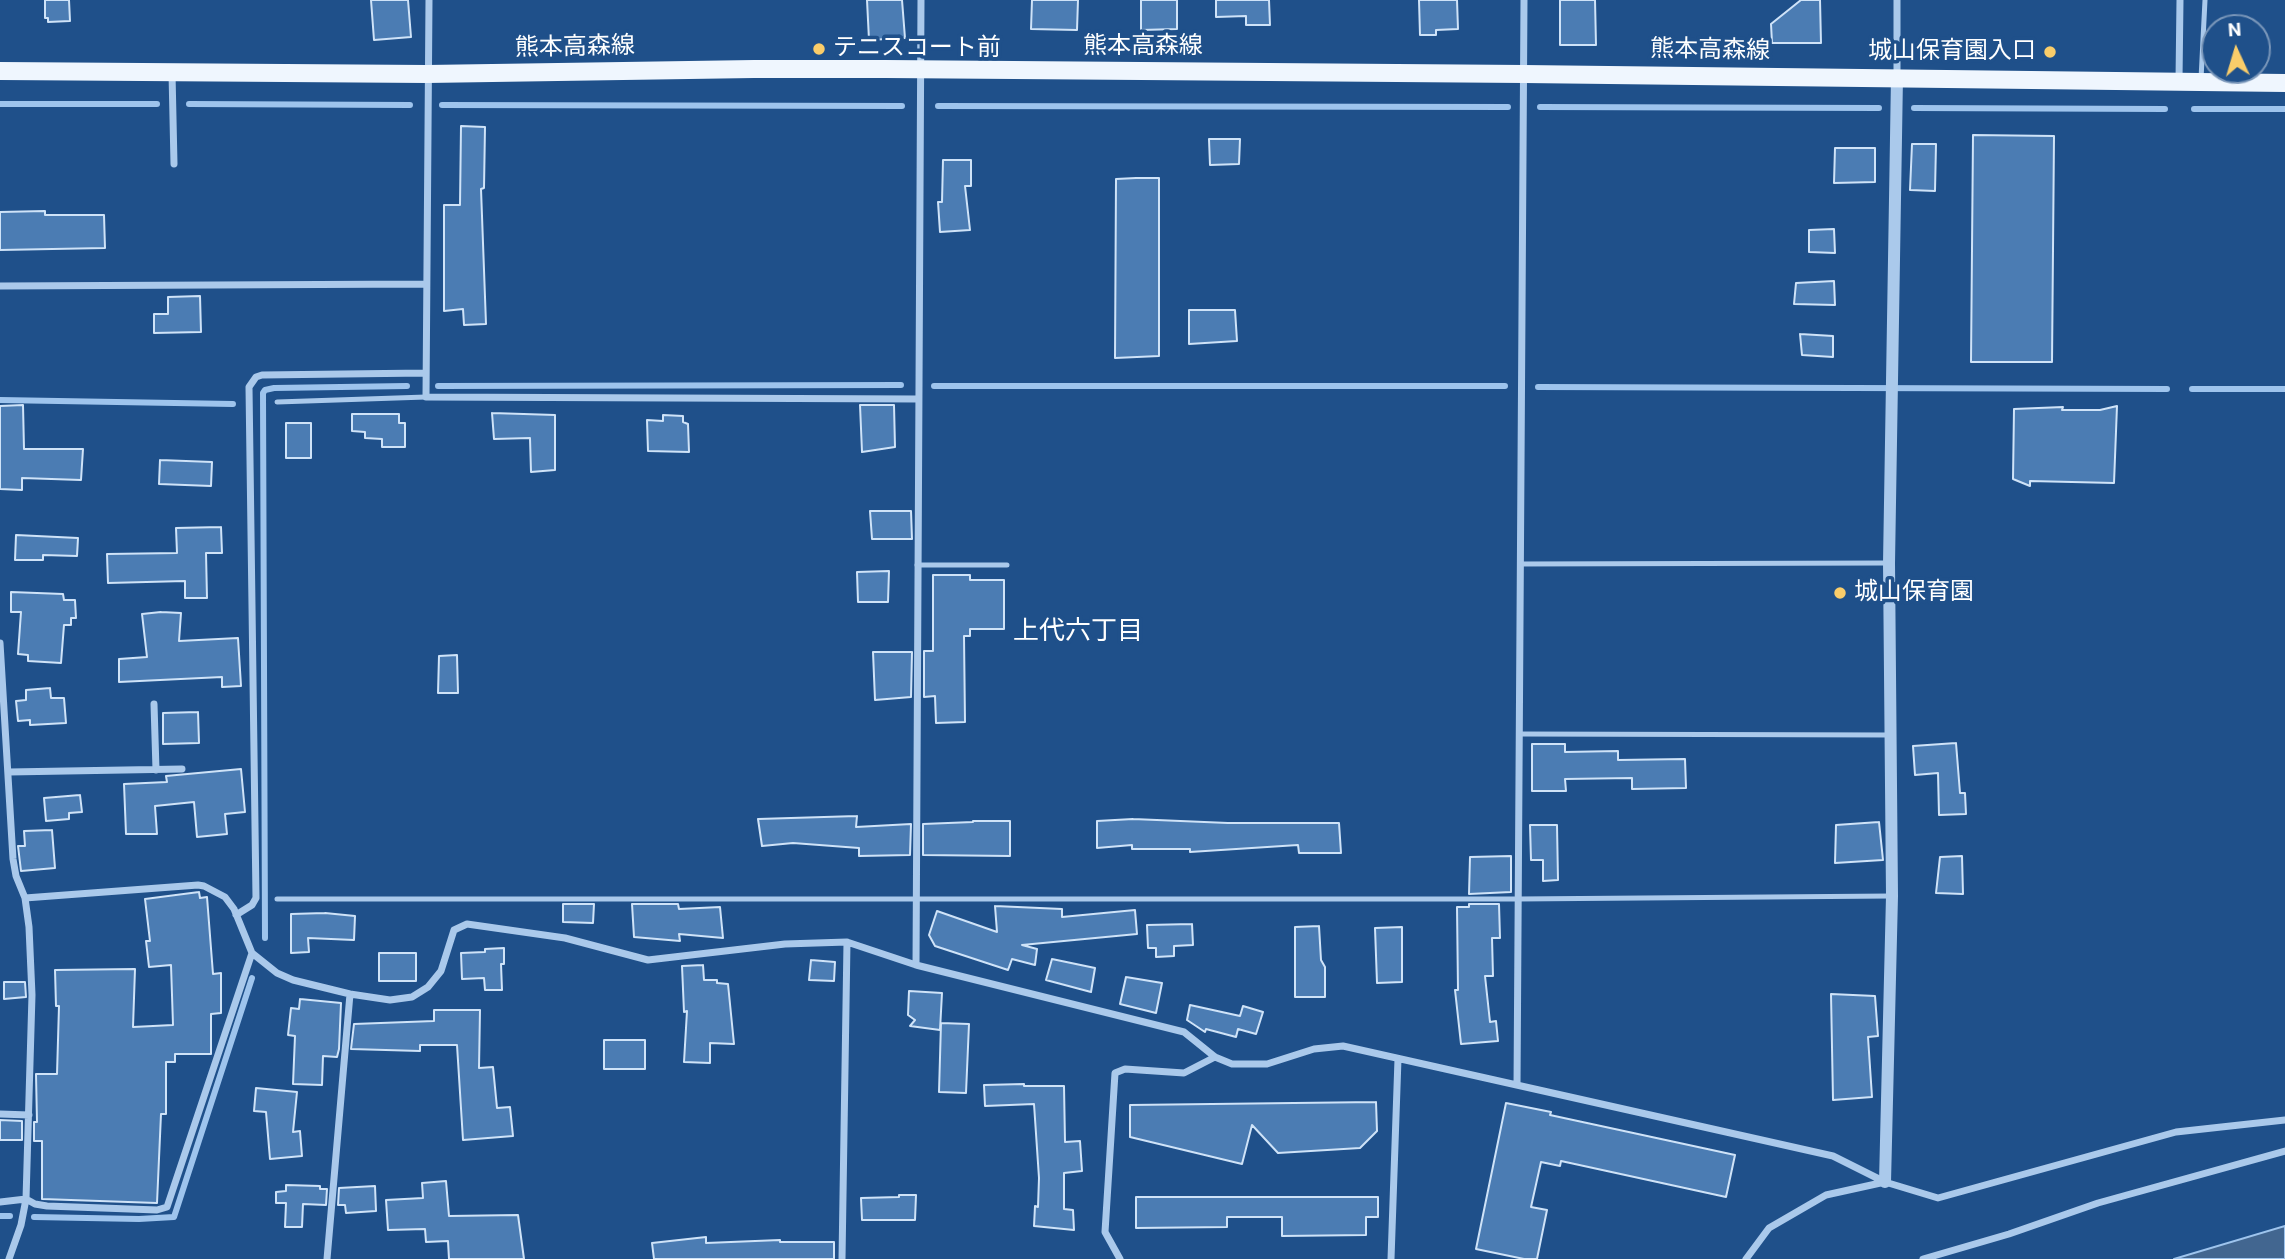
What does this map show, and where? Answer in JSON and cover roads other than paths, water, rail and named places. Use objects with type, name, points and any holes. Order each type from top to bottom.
[{"type":"main road","name":"熊本高森線","points":[[0,71],[427,74],[754,69],[1897,77],[2201,82]]},
{"type":"street","points":[[429,0],[426,397],[918,399]]},
{"type":"street","points":[[916,965],[921,0]]},
{"type":"street","points":[[1517,1085],[1524,0]]},
{"type":"street","points":[[1885,1182],[1892,896],[1889,563],[1897,0]]},
{"type":"street","points":[[2179,82],[2180,0]]},
{"type":"street","points":[[173,73],[174,164]]},
{"type":"street","points":[[0,286],[426,284]]},
{"type":"street","points":[[236,915],[252,905],[256,898],[249,387],[256,377],[262,375],[426,373]]},
{"type":"street","points":[[0,643],[4,752],[9,772],[14,868],[25,898],[32,995],[26,1199],[21,1225],[9,1259]]},
{"type":"street","points":[[154,704],[156,769]]},
{"type":"street","points":[[9,772],[182,769]]},
{"type":"street","points":[[25,898],[198,885],[220,893],[230,903],[252,953],[277,973],[293,980],[350,994],[402,1000],[421,992],[435,979],[454,930],[467,924],[565,938],[648,960],[785,944],[846,942],[916,965],[1184,1032],[1215,1057],[1232,1064],[1267,1064],[1314,1049],[1343,1046],[1833,1156],[1885,1182],[1938,1198],[2176,1132],[2285,1120]]},
{"type":"street","points":[[842,1259],[846,942]]},
{"type":"street","points":[[0,1202],[26,1199],[47,1206],[157,1210],[167,1207],[252,953]]},
{"type":"street","points":[[327,1259],[350,994]]},
{"type":"street","points":[[1120,1259],[1105,1232],[1115,1073],[1125,1069],[1184,1073],[1215,1057]]},
{"type":"street","points":[[1391,1259],[1398,1059]]},
{"type":"street","points":[[0,1114],[29,1115]]},
{"type":"street","points":[[1923,1259],[2009,1234],[2098,1203],[2285,1151]]},
{"type":"street","points":[[1746,1259],[1769,1228],[1826,1195],[1885,1182]]},
{"type":"lane","points":[[277,402],[426,397]]},
{"type":"lane","points":[[1520,564],[1889,563]]},
{"type":"lane","points":[[917,565],[1007,565]]},
{"type":"lane","points":[[1519,734],[1891,735]]},
{"type":"lane","points":[[277,899],[1518,899],[1892,896]]},
{"type":"water","points":[[2285,1226],[2285,1259],[2174,1259]]},
{"type":"waterway","points":[[0,104],[157,104]]},
{"type":"waterway","points":[[189,104],[410,105]]},
{"type":"waterway","points":[[442,105],[902,106]]},
{"type":"waterway","points":[[938,106],[1508,107]]},
{"type":"waterway","points":[[1540,107],[1879,108]]},
{"type":"waterway","points":[[1914,108],[2165,109]]},
{"type":"waterway","points":[[2194,109],[2285,109]]},
{"type":"waterway","points":[[438,386],[901,385]]},
{"type":"waterway","points":[[265,938],[263,393],[274,388],[407,386]]},
{"type":"waterway","points":[[934,386],[1505,386]]},
{"type":"waterway","points":[[1538,387],[2167,389]]},
{"type":"waterway","points":[[2192,389],[2285,389]]},
{"type":"waterway","points":[[0,400],[233,404]]},
{"type":"waterway","points":[[34,1217],[174,1217],[252,978]]},
{"type":"waterway","points":[[0,1216],[10,1216]]},
{"type":"place","name":"テニスコート前","points":[[819,49]]},
{"type":"place","name":"城山保育園入口","points":[[2050,52]]},
{"type":"place","name":"城山保育園","points":[[1840,593]]},
{"type":"district","name":"上代六丁目","points":[[1078,632]]}]
